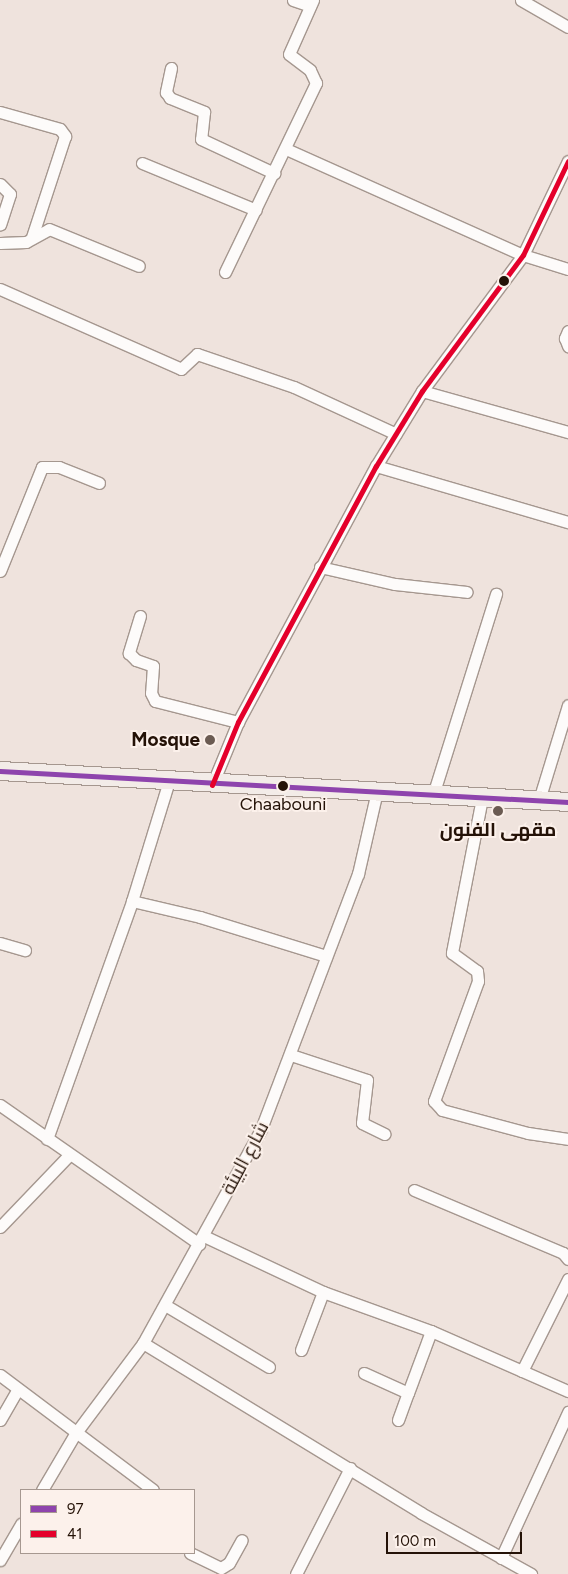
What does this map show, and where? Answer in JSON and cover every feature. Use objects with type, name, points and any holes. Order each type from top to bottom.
[{"type":"main road","points":[[0,771],[212,785],[377,791],[568,802]]},
{"type":"street","points":[[226,272],[286,150],[316,83],[310,70],[290,54],[311,3],[293,0]]},
{"type":"street","points":[[520,0],[568,27]]},
{"type":"street","points":[[171,68],[166,92],[170,98],[204,112],[201,139],[274,173]]},
{"type":"street","points":[[0,112],[60,129],[64,136],[32,237]]},
{"type":"street","points":[[286,150],[523,254],[568,269]]},
{"type":"street","points":[[212,785],[238,722],[376,466],[422,391],[523,254],[568,161]]},
{"type":"street","points":[[142,164],[256,210]]},
{"type":"street","points":[[0,184],[10,194],[0,224]]},
{"type":"street","points":[[0,243],[22,243],[49,229],[139,266]]},
{"type":"street","points":[[0,289],[181,369],[197,354],[294,387],[396,434]]},
{"type":"street","points":[[568,331],[564,338],[568,346]]},
{"type":"street","points":[[422,391],[568,432]]},
{"type":"street","points":[[376,466],[568,522]]},
{"type":"street","points":[[0,571],[42,467],[59,467],[99,483]]},
{"type":"street","points":[[320,568],[396,584],[467,592]]},
{"type":"street","points":[[433,795],[496,594]]},
{"type":"street","points":[[140,616],[128,648],[131,657],[153,666],[151,693],[156,701],[238,722]]},
{"type":"street","points":[[539,800],[568,706]]},
{"type":"street","points":[[47,1139],[132,901],[169,781]]},
{"type":"street","name":"شارع البيئة","points":[[43,1489],[75,1434],[143,1343],[202,1240],[265,1122],[358,874],[377,791]]},
{"type":"street","points":[[482,798],[452,953],[478,971],[478,981],[434,1101],[442,1110],[528,1133],[568,1139]]},
{"type":"street","points":[[132,901],[200,917],[326,956]]},
{"type":"street","points":[[0,943],[26,950]]},
{"type":"street","points":[[291,1055],[367,1080],[362,1123],[385,1134]]},
{"type":"street","points":[[0,1105],[69,1155],[202,1240],[323,1292],[431,1331],[568,1391]]},
{"type":"street","points":[[0,1227],[69,1155]]},
{"type":"street","points":[[414,1190],[563,1253],[568,1259]]},
{"type":"street","points":[[522,1371],[568,1278]]},
{"type":"street","points":[[301,1350],[323,1292]]},
{"type":"street","points":[[165,1305],[269,1367]]},
{"type":"street","points":[[398,1420],[431,1331]]},
{"type":"street","points":[[143,1343],[501,1558],[531,1574]]},
{"type":"street","points":[[364,1373],[408,1393]]},
{"type":"street","points":[[0,1375],[75,1434],[152,1489]]},
{"type":"street","points":[[0,1420],[17,1390]]},
{"type":"street","points":[[501,1558],[568,1412]]},
{"type":"street","points":[[296,1574],[350,1468]]},
{"type":"street","points":[[0,1560],[20,1526]]},
{"type":"street","points":[[192,1554],[220,1568],[229,1563],[242,1540]]},
{"type":"transit line","name":"41","points":[[212,785],[238,722],[376,466],[422,391],[523,255],[568,161]]},
{"type":"transit line","name":"97","points":[[0,771],[568,802]]},
{"type":"place","name":"Mosque","points":[[210,740]]},
{"type":"place","name":"Chaabouni","points":[[283,786]]},
{"type":"place","name":"مقهى الفنون","points":[[498,811]]}]
